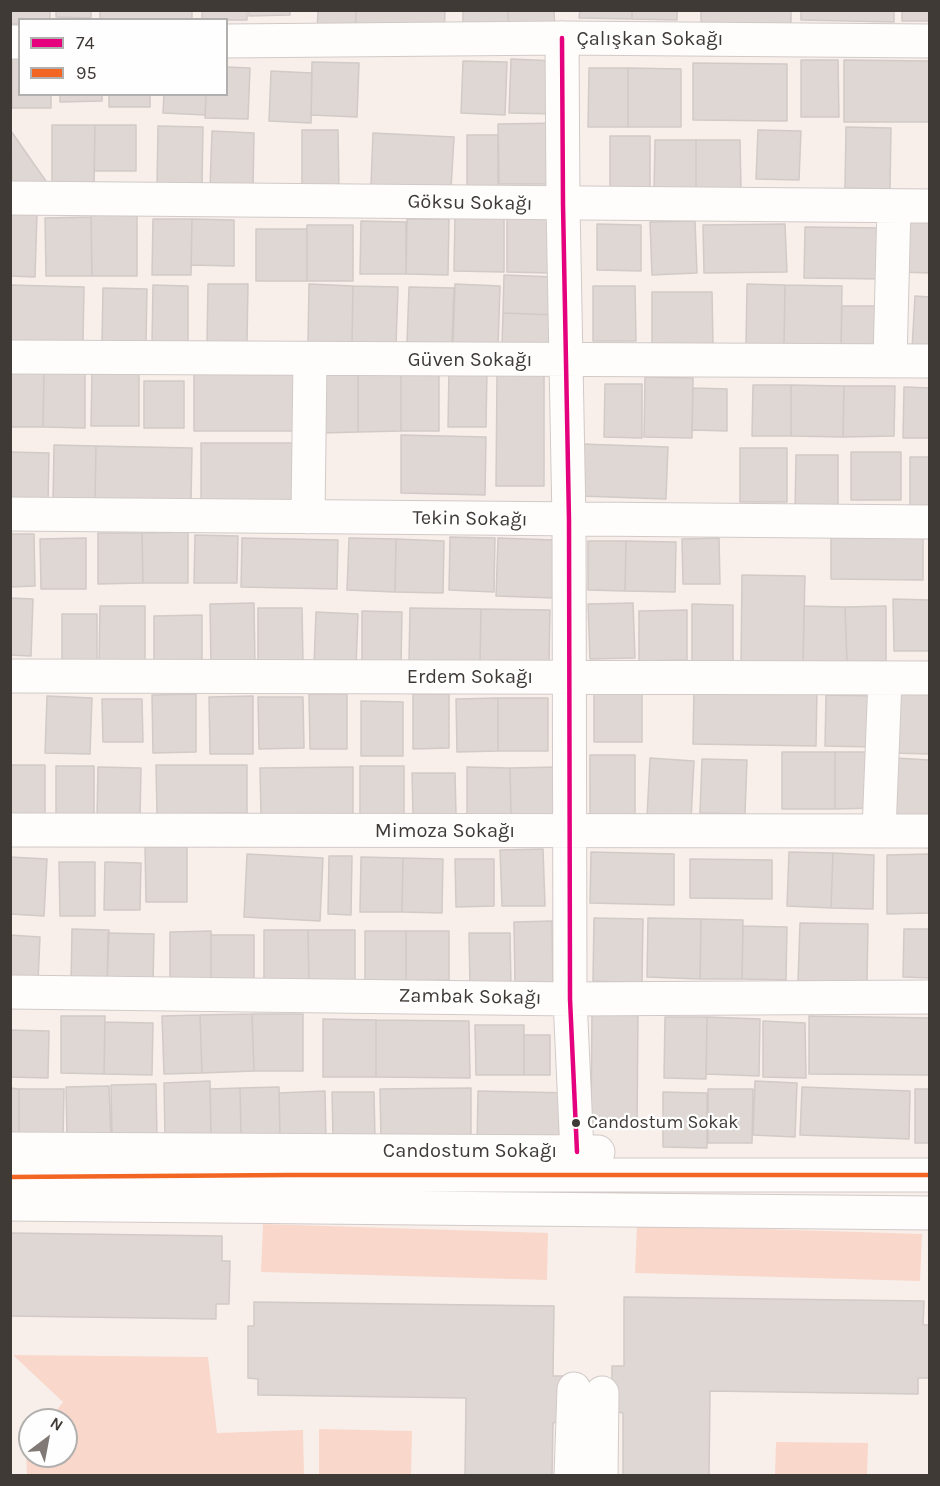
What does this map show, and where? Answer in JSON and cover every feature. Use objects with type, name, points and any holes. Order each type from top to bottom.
[{"type":"street","name":"Çalışkan Sokağı","points":[[228,41],[562,38],[930,41]]},
{"type":"street","points":[[562,38],[569,520],[570,999],[577,1152]]},
{"type":"street","name":"Göksu Sokağı","points":[[10,198],[930,206]]},
{"type":"street","points":[[890,361],[894,206]]},
{"type":"street","name":"Güven Sokağı","points":[[10,357],[930,361]]},
{"type":"street","points":[[308,517],[310,359]]},
{"type":"street","name":"Tekin Sokağı","points":[[10,514],[930,522]]},
{"type":"street","name":"Erdem Sokağı","points":[[10,676],[930,678]]},
{"type":"street","points":[[879,831],[885,679]]},
{"type":"street","name":"Mimoza Sokağı","points":[[10,830],[930,831]]},
{"type":"street","name":"Zambak Sokağı","points":[[10,992],[570,999],[930,997]]},
{"type":"street","name":"Candostum Sokağı","points":[[10,1149],[930,1153]]},
{"type":"street","points":[[10,1177],[930,1175]]},
{"type":"street","points":[[10,1204],[930,1213]]},
{"type":"street","points":[[571,1476],[588,1391],[601,1476]]},
{"type":"shaded area","points":[[263,1224],[548,1233],[547,1280],[261,1272]]},
{"type":"shaded area","points":[[637,1225],[922,1234],[920,1281],[635,1273]]},
{"type":"shaded area","points":[[13,1355],[208,1357],[217,1433],[303,1430],[304,1475],[27,1475],[27,1468],[78,1468],[78,1408],[58,1408],[63,1402]]},
{"type":"shaded area","points":[[319,1429],[412,1431],[411,1475],[319,1475]]},
{"type":"shaded area","points":[[776,1442],[868,1443],[867,1475],[775,1475]]},
{"type":"building","points":[[10,10],[50,10],[50,18],[18,18],[18,24],[10,24]]},
{"type":"building","points":[[56,10],[91,10],[91,18],[56,17]]},
{"type":"building","points":[[100,10],[192,10],[192,18],[100,18]]},
{"type":"building","points":[[202,10],[247,10],[247,20],[202,18]]},
{"type":"building","points":[[249,10],[290,10],[290,15],[249,16]]},
{"type":"building","points":[[318,10],[356,10],[355,37],[317,36]]},
{"type":"building","points":[[356,10],[445,10],[444,39],[355,37]]},
{"type":"building","points":[[463,10],[508,10],[509,34],[463,35]]},
{"type":"building","points":[[508,10],[554,10],[555,34],[509,34]]},
{"type":"building","points":[[580,10],[632,10],[632,19],[579,18]]},
{"type":"building","points":[[632,10],[677,10],[677,20],[632,19]]},
{"type":"building","points":[[701,10],[791,10],[791,24],[701,23]]},
{"type":"building","points":[[801,10],[894,10],[894,22],[801,20]]},
{"type":"building","points":[[902,10],[930,10],[930,21],[902,21]]},
{"type":"building","points":[[12,49],[18,49],[18,96],[51,96],[51,108],[12,108]]},
{"type":"building","points":[[511,59],[557,61],[556,114],[509,113]]},
{"type":"building","points":[[801,60],[838,60],[839,117],[801,117]]},
{"type":"building","points":[[844,60],[930,61],[930,122],[844,122]]},
{"type":"building","points":[[463,61],[507,62],[505,115],[461,113]]},
{"type":"building","points":[[312,62],[359,63],[357,117],[311,115]]},
{"type":"building","points":[[693,63],[787,64],[787,121],[693,120]]},
{"type":"building","points":[[228,67],[250,68],[248,119],[205,118],[206,96],[228,96]]},
{"type":"building","points":[[589,68],[628,68],[628,127],[588,127]]},
{"type":"building","points":[[628,68],[681,69],[681,127],[628,127]]},
{"type":"building","points":[[271,71],[312,73],[311,123],[269,121]]},
{"type":"building","points":[[60,96],[102,96],[102,101],[60,102]]},
{"type":"building","points":[[109,96],[150,96],[150,107],[109,107]]},
{"type":"building","points":[[164,96],[206,96],[205,115],[163,113]]},
{"type":"building","points":[[560,123],[561,184],[499,184],[498,124]]},
{"type":"building","points":[[52,125],[95,125],[94,189],[52,189]]},
{"type":"building","points":[[95,125],[136,125],[136,171],[94,171]]},
{"type":"building","points":[[158,126],[203,127],[202,186],[157,185]]},
{"type":"building","points":[[846,127],[891,128],[890,189],[845,188]]},
{"type":"building","points":[[302,130],[338,130],[339,188],[302,188]]},
{"type":"building","points":[[758,130],[801,131],[799,180],[756,179]]},
{"type":"building","points":[[11,131],[48,184],[12,184]]},
{"type":"building","points":[[212,131],[254,133],[253,190],[210,189]]},
{"type":"building","points":[[373,133],[454,137],[451,189],[371,185]]},
{"type":"building","points":[[467,135],[498,135],[498,195],[467,195]]},
{"type":"building","points":[[610,136],[650,136],[650,195],[610,195]]},
{"type":"building","points":[[655,140],[696,140],[696,192],[654,192]]},
{"type":"building","points":[[696,140],[740,140],[741,190],[696,192]]},
{"type":"building","points":[[10,212],[37,213],[35,277],[10,276]]},
{"type":"building","points":[[91,214],[137,214],[137,276],[92,276]]},
{"type":"building","points":[[455,214],[504,215],[504,272],[454,271]]},
{"type":"building","points":[[91,217],[92,276],[46,276],[45,218]]},
{"type":"building","points":[[507,218],[552,219],[552,273],[507,272]]},
{"type":"building","points":[[153,219],[192,219],[191,275],[152,275]]},
{"type":"building","points":[[192,219],[234,220],[234,266],[191,265]]},
{"type":"building","points":[[407,219],[449,219],[448,275],[406,274]]},
{"type":"building","points":[[899,219],[930,219],[930,273],[898,272]]},
{"type":"building","points":[[361,221],[406,222],[406,274],[360,274]]},
{"type":"building","points":[[695,221],[697,273],[652,275],[650,222]]},
{"type":"building","points":[[597,224],[641,225],[641,271],[597,270]]},
{"type":"building","points":[[785,224],[787,272],[704,273],[703,225]]},
{"type":"building","points":[[307,225],[353,225],[353,281],[307,281]]},
{"type":"building","points":[[805,227],[884,228],[883,279],[804,278]]},
{"type":"building","points":[[256,229],[307,229],[307,281],[256,281]]},
{"type":"building","points":[[504,275],[555,277],[554,315],[503,313]]},
{"type":"building","points":[[208,284],[248,284],[247,342],[207,342]]},
{"type":"building","points":[[309,284],[353,286],[352,343],[308,342]]},
{"type":"building","points":[[455,284],[500,286],[498,348],[453,346]]},
{"type":"building","points":[[747,284],[785,285],[784,345],[746,345]]},
{"type":"building","points":[[10,285],[84,287],[83,343],[10,341]]},
{"type":"building","points":[[153,285],[188,286],[188,344],[152,343]]},
{"type":"building","points":[[785,285],[842,286],[841,347],[784,345]]},
{"type":"building","points":[[353,286],[398,287],[396,345],[352,343]]},
{"type":"building","points":[[593,286],[635,286],[636,341],[593,341]]},
{"type":"building","points":[[409,287],[454,288],[452,343],[407,342]]},
{"type":"building","points":[[103,288],[147,289],[146,342],[102,341]]},
{"type":"building","points":[[652,292],[712,292],[713,345],[652,344]]},
{"type":"building","points":[[915,296],[930,297],[930,349],[912,349]]},
{"type":"building","points":[[842,306],[882,306],[882,348],[841,347]]},
{"type":"building","points":[[503,313],[554,315],[553,349],[502,346]]},
{"type":"building","points":[[322,366],[358,367],[358,432],[322,433]]},
{"type":"building","points":[[358,367],[401,367],[401,431],[358,432]]},
{"type":"building","points":[[401,367],[439,367],[439,431],[401,431]]},
{"type":"building","points":[[449,369],[487,370],[486,427],[448,427]]},
{"type":"building","points":[[10,370],[44,370],[43,427],[10,427]]},
{"type":"building","points":[[44,370],[85,371],[85,428],[43,427]]},
{"type":"building","points":[[92,371],[139,371],[139,426],[91,426]]},
{"type":"building","points":[[497,373],[544,374],[544,486],[496,486]]},
{"type":"building","points":[[194,374],[295,374],[295,431],[194,431]]},
{"type":"building","points":[[645,377],[693,378],[692,438],[644,437]]},
{"type":"building","points":[[144,381],[184,381],[184,428],[144,428]]},
{"type":"building","points":[[605,384],[642,384],[642,438],[604,437]]},
{"type":"building","points":[[753,385],[791,385],[791,436],[752,436]]},
{"type":"building","points":[[791,385],[844,386],[843,437],[791,436]]},
{"type":"building","points":[[844,386],[895,386],[894,436],[843,437]]},
{"type":"building","points":[[904,387],[930,388],[930,438],[903,438]]},
{"type":"building","points":[[693,388],[727,389],[727,431],[692,430]]},
{"type":"building","points":[[401,435],[486,437],[485,495],[401,493]]},
{"type":"building","points":[[201,443],[299,443],[299,501],[201,501]]},
{"type":"building","points":[[582,444],[668,447],[666,499],[580,496]]},
{"type":"building","points":[[54,445],[96,446],[95,501],[53,501]]},
{"type":"building","points":[[96,446],[192,448],[191,503],[95,501]]},
{"type":"building","points":[[740,448],[787,448],[787,502],[740,502]]},
{"type":"building","points":[[10,452],[49,453],[48,505],[10,504]]},
{"type":"building","points":[[851,452],[901,452],[901,500],[851,500]]},
{"type":"building","points":[[796,455],[838,455],[838,512],[795,511]]},
{"type":"building","points":[[910,457],[930,457],[930,514],[910,514]]},
{"type":"building","points":[[831,531],[923,533],[923,580],[831,579]]},
{"type":"building","points":[[188,532],[188,583],[143,583],[142,533]]},
{"type":"building","points":[[98,533],[142,533],[143,583],[98,584]]},
{"type":"building","points":[[10,534],[34,534],[35,586],[10,587]]},
{"type":"building","points":[[195,535],[238,536],[237,583],[194,583]]},
{"type":"building","points":[[450,537],[495,538],[494,592],[449,590]]},
{"type":"building","points":[[86,538],[86,589],[41,589],[40,539]]},
{"type":"building","points":[[242,538],[338,540],[337,589],[241,587]]},
{"type":"building","points":[[349,538],[396,539],[395,592],[347,590]]},
{"type":"building","points":[[498,538],[555,540],[554,598],[496,596]]},
{"type":"building","points":[[719,538],[720,584],[683,584],[682,539]]},
{"type":"building","points":[[396,539],[444,541],[443,593],[395,592]]},
{"type":"building","points":[[588,541],[626,541],[625,591],[588,590]]},
{"type":"building","points":[[626,541],[676,542],[675,592],[625,591]]},
{"type":"building","points":[[742,575],[805,576],[803,665],[741,663]]},
{"type":"building","points":[[10,598],[33,599],[31,656],[10,655]]},
{"type":"building","points":[[893,599],[930,600],[930,651],[894,651]]},
{"type":"building","points":[[254,603],[255,666],[211,667],[210,604]]},
{"type":"building","points":[[633,603],[635,658],[590,659],[588,604]]},
{"type":"building","points":[[692,604],[733,605],[733,670],[692,670]]},
{"type":"building","points":[[100,606],[145,606],[145,662],[99,662]]},
{"type":"building","points":[[804,606],[845,607],[847,663],[803,665]]},
{"type":"building","points":[[886,606],[886,661],[847,663],[845,607]]},
{"type":"building","points":[[258,608],[302,608],[303,662],[258,663]]},
{"type":"building","points":[[410,608],[481,609],[480,663],[409,662]]},
{"type":"building","points":[[481,609],[550,610],[549,664],[480,663]]},
{"type":"building","points":[[687,610],[687,660],[639,661],[639,611]]},
{"type":"building","points":[[362,611],[402,612],[401,666],[362,666]]},
{"type":"building","points":[[316,612],[358,614],[356,666],[314,665]]},
{"type":"building","points":[[62,614],[97,614],[97,662],[62,662]]},
{"type":"building","points":[[202,615],[202,662],[154,662],[154,616]]},
{"type":"building","points":[[694,686],[817,688],[816,746],[693,744]]},
{"type":"building","points":[[594,688],[642,688],[642,742],[594,742]]},
{"type":"building","points":[[893,693],[930,694],[930,754],[892,753]]},
{"type":"building","points":[[196,694],[196,752],[153,753],[152,695]]},
{"type":"building","points":[[309,694],[347,694],[347,749],[310,749]]},
{"type":"building","points":[[413,694],[449,694],[449,748],[413,749]]},
{"type":"building","points":[[826,695],[875,696],[874,747],[825,746]]},
{"type":"building","points":[[47,696],[92,698],[90,754],[45,753]]},
{"type":"building","points":[[253,696],[253,754],[210,754],[209,697]]},
{"type":"building","points":[[258,697],[303,697],[304,748],[259,749]]},
{"type":"building","points":[[498,698],[548,698],[548,751],[498,751]]},
{"type":"building","points":[[498,698],[498,751],[457,752],[456,699]]},
{"type":"building","points":[[102,699],[142,699],[143,742],[103,742]]},
{"type":"building","points":[[361,701],[403,702],[403,756],[361,756]]},
{"type":"building","points":[[782,752],[835,752],[835,809],[782,809]]},
{"type":"building","points":[[835,752],[874,752],[874,808],[835,809]]},
{"type":"building","points":[[590,755],[635,755],[635,816],[590,815]]},
{"type":"building","points":[[650,758],[694,761],[691,819],[647,817]]},
{"type":"building","points":[[895,758],[930,760],[930,820],[893,819]]},
{"type":"building","points":[[702,759],[747,760],[745,814],[700,813]]},
{"type":"building","points":[[11,765],[45,765],[45,816],[10,815]]},
{"type":"building","points":[[156,765],[247,765],[247,813],[157,814]]},
{"type":"building","points":[[56,766],[94,766],[94,819],[56,819]]},
{"type":"building","points":[[360,766],[404,766],[404,815],[360,815]]},
{"type":"building","points":[[98,767],[141,768],[140,818],[97,817]]},
{"type":"building","points":[[353,767],[353,816],[261,817],[260,768]]},
{"type":"building","points":[[467,767],[510,768],[511,817],[467,817]]},
{"type":"building","points":[[557,767],[557,817],[511,817],[510,768]]},
{"type":"building","points":[[412,773],[455,773],[456,814],[413,814]]},
{"type":"building","points":[[145,847],[187,847],[187,902],[146,902]]},
{"type":"building","points":[[543,849],[545,906],[502,906],[500,850]]},
{"type":"building","points":[[591,852],[674,854],[674,905],[590,903]]},
{"type":"building","points":[[789,852],[833,853],[831,908],[787,906]]},
{"type":"building","points":[[833,853],[874,855],[873,909],[831,908]]},
{"type":"building","points":[[247,854],[323,858],[320,921],[244,917]]},
{"type":"building","points":[[930,854],[930,913],[887,914],[887,855]]},
{"type":"building","points":[[329,856],[352,856],[351,915],[328,914]]},
{"type":"building","points":[[10,857],[47,859],[44,916],[10,914]]},
{"type":"building","points":[[361,857],[403,858],[402,912],[360,912]]},
{"type":"building","points":[[403,858],[443,859],[442,913],[402,912]]},
{"type":"building","points":[[455,859],[494,859],[494,906],[456,907]]},
{"type":"building","points":[[690,859],[772,860],[772,899],[690,898]]},
{"type":"building","points":[[59,862],[95,862],[95,916],[60,916]]},
{"type":"building","points":[[105,862],[141,863],[140,910],[104,910]]},
{"type":"building","points":[[594,918],[643,919],[642,983],[593,981]]},
{"type":"building","points":[[648,918],[701,919],[700,979],[647,977]]},
{"type":"building","points":[[701,919],[743,920],[742,979],[700,979]]},
{"type":"building","points":[[552,921],[553,983],[515,983],[514,922]]},
{"type":"building","points":[[800,923],[868,924],[867,983],[798,981]]},
{"type":"building","points":[[743,926],[787,927],[786,980],[742,979]]},
{"type":"building","points":[[72,929],[109,930],[107,985],[71,984]]},
{"type":"building","points":[[904,929],[930,929],[930,978],[903,977]]},
{"type":"building","points":[[264,930],[308,930],[309,985],[264,985]]},
{"type":"building","points":[[308,930],[355,930],[355,986],[309,985]]},
{"type":"building","points":[[211,931],[211,981],[170,981],[170,932]]},
{"type":"building","points":[[365,931],[406,931],[406,981],[365,981]]},
{"type":"building","points":[[406,931],[449,931],[449,980],[406,981]]},
{"type":"building","points":[[108,933],[154,934],[153,986],[107,985]]},
{"type":"building","points":[[469,933],[510,933],[511,986],[470,987]]},
{"type":"building","points":[[10,935],[40,937],[38,982],[10,981]]},
{"type":"building","points":[[211,935],[254,935],[254,981],[211,981]]},
{"type":"building","points":[[592,1011],[638,1012],[637,1128],[591,1127]]},
{"type":"building","points":[[252,1014],[303,1014],[303,1071],[254,1071]]},
{"type":"building","points":[[252,1014],[254,1071],[202,1073],[200,1015]]},
{"type":"building","points":[[200,1015],[202,1073],[164,1074],[162,1016]]},
{"type":"building","points":[[61,1016],[105,1016],[104,1074],[61,1073]]},
{"type":"building","points":[[809,1016],[930,1018],[930,1075],[809,1074]]},
{"type":"building","points":[[665,1017],[707,1017],[706,1079],[664,1078]]},
{"type":"building","points":[[707,1017],[760,1019],[759,1076],[706,1074]]},
{"type":"building","points":[[323,1019],[376,1020],[376,1077],[323,1077]]},
{"type":"building","points":[[376,1020],[469,1021],[470,1078],[376,1077]]},
{"type":"building","points":[[763,1021],[805,1023],[806,1078],[763,1077]]},
{"type":"building","points":[[105,1022],[153,1023],[152,1075],[104,1074]]},
{"type":"building","points":[[475,1025],[524,1025],[524,1075],[476,1075]]},
{"type":"building","points":[[10,1030],[49,1031],[48,1078],[10,1077]]},
{"type":"building","points":[[524,1035],[550,1035],[550,1075],[524,1075]]},
{"type":"building","points":[[210,1081],[211,1137],[165,1138],[164,1083]]},
{"type":"building","points":[[755,1081],[797,1083],[795,1137],[753,1135]]},
{"type":"building","points":[[156,1084],[157,1136],[112,1136],[111,1085]]},
{"type":"building","points":[[109,1086],[111,1140],[67,1141],[66,1087]]},
{"type":"building","points":[[279,1087],[280,1135],[241,1135],[240,1088]]},
{"type":"building","points":[[802,1087],[910,1091],[909,1139],[800,1135]]},
{"type":"building","points":[[10,1088],[19,1089],[19,1147],[10,1147]]},
{"type":"building","points":[[240,1088],[241,1135],[211,1137],[210,1089]]},
{"type":"building","points":[[471,1088],[471,1141],[381,1142],[380,1089]]},
{"type":"building","points":[[19,1089],[64,1089],[63,1141],[19,1141]]},
{"type":"building","points":[[708,1089],[753,1089],[752,1143],[708,1143]]},
{"type":"building","points":[[915,1089],[930,1089],[930,1143],[915,1143]]},
{"type":"building","points":[[325,1091],[326,1141],[280,1135],[279,1093]]},
{"type":"building","points":[[478,1091],[571,1093],[570,1151],[477,1148]]},
{"type":"building","points":[[332,1092],[374,1092],[375,1138],[333,1138]]},
{"type":"building","points":[[663,1092],[707,1093],[707,1148],[663,1147]]},
{"type":"building","points":[[10,1233],[222,1236],[222,1261],[230,1261],[229,1304],[216,1304],[216,1319],[10,1316]]},
{"type":"building","points":[[624,1297],[924,1301],[923,1325],[929,1325],[929,1378],[918,1378],[918,1394],[710,1391],[709,1476],[623,1476],[623,1413],[612,1411],[612,1366],[624,1366]]},
{"type":"building","points":[[254,1302],[554,1306],[553,1376],[564,1376],[564,1420],[553,1423],[552,1476],[465,1476],[466,1398],[258,1395],[258,1379],[248,1378],[248,1326],[254,1326]]},
{"type":"transit line","name":"74","points":[[562,38],[569,520],[570,999],[577,1152]]},
{"type":"transit line","name":"95","points":[[10,1177],[930,1175]]},
{"type":"place","name":"Candostum Sokak","points":[[576,1123]]}]
